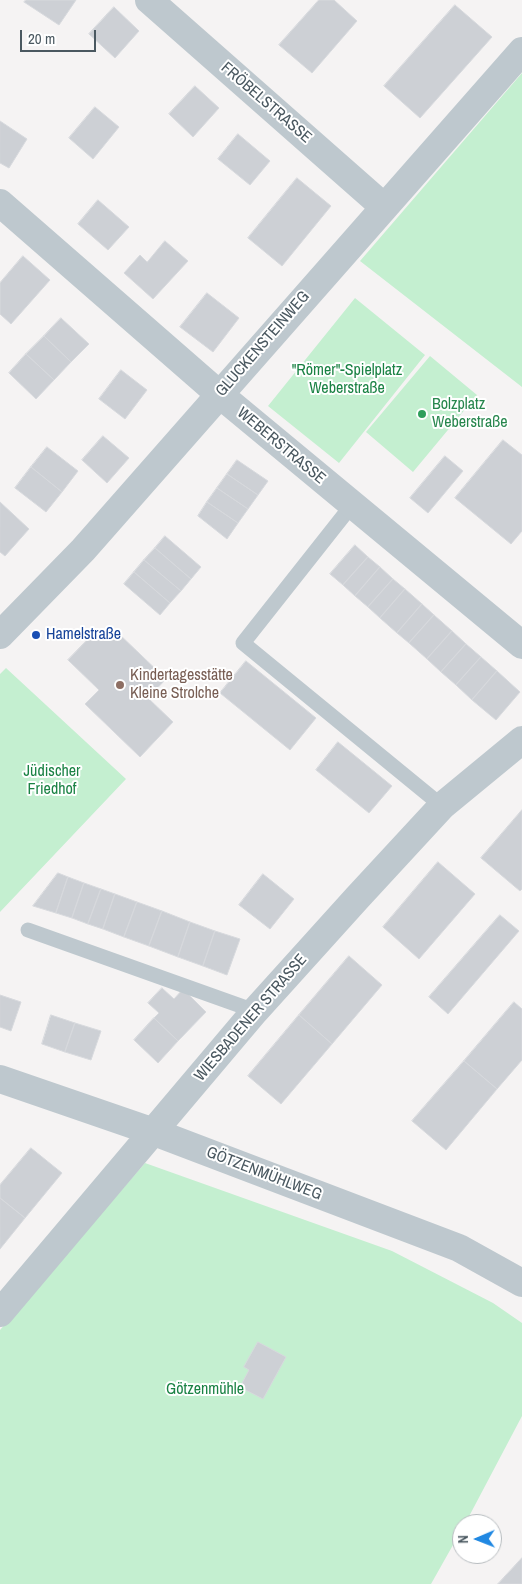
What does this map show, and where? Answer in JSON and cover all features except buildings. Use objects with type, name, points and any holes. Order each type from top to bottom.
[{"type":"street","name":"FRÖBELSTRASSE","points":[[149,0],[384,207]]},
{"type":"street","name":"GLUCKENSTEINWEG","points":[[0,635],[83,550],[522,51]]},
{"type":"street","name":"WEBERSTRASSE","points":[[0,203],[219,394],[522,645]]},
{"type":"street","name":"WIESBADENER STRASSE","points":[[0,1314],[255,1011],[442,806],[522,740]]},
{"type":"street","name":"GÖTZENMÜHLWEG","points":[[0,1079],[154,1132],[459,1248],[522,1284]]},
{"type":"lane","points":[[352,505],[243,643],[442,806]]},
{"type":"lane","points":[[28,930],[255,1011]]},
{"type":"green space","points":[[522,73],[522,387],[360,261]]},
{"type":"green space","name":"\"Römer\"-Spielplatz Weberstraße","points":[[355,298],[425,355],[339,463],[268,406]]},
{"type":"green space","name":"Bolzplatz Weberstraße","points":[[430,356],[477,395],[413,472],[366,432]]},
{"type":"green space","name":"Jüdischer Friedhof","points":[[6,668],[126,779],[0,912],[0,674]]},
{"type":"green space","name":"Götzenmühle","points":[[145,1163],[392,1251],[493,1303],[522,1323],[522,1416],[470,1514],[452,1514],[452,1547],[431,1584],[0,1584],[0,1330]]},
{"type":"place","name":"Bolzplatz Weberstraße","points":[[422,414]]},
{"type":"place","name":"Hamelstraße","points":[[36,635]]},
{"type":"place","name":"Kindertagesstätte Kleine Strolche","points":[[120,685]]}]
